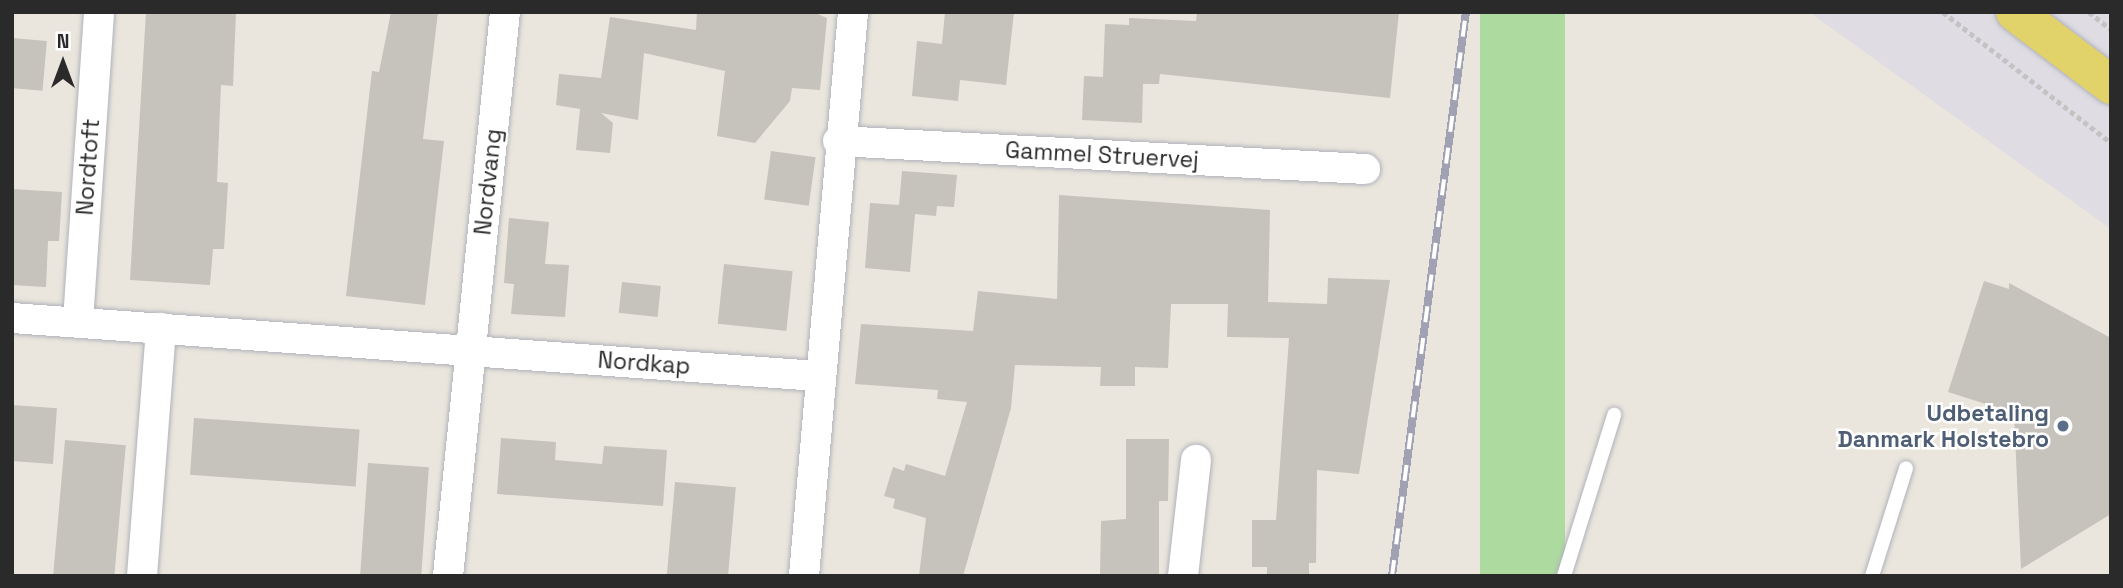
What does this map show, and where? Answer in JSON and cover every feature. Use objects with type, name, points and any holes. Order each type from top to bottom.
[{"type":"main road","points":[[2015,12],[2111,86]]},
{"type":"street","name":"Nordtoft","points":[[78,321],[99,12]]},
{"type":"street","name":"Nordvang","points":[[470,351],[506,12]]},
{"type":"street","points":[[804,576],[838,141],[853,12]]},
{"type":"street","name":"Gammel Struervej","points":[[838,141],[1365,169]]},
{"type":"street","name":"Nordkap","points":[[12,318],[818,376]]},
{"type":"street","points":[[142,576],[161,328]]},
{"type":"street","points":[[449,576],[470,351]]},
{"type":"street","points":[[1182,576],[1196,460]]},
{"type":"lane","points":[[1564,576],[1614,415]]},
{"type":"lane","points":[[1872,576],[1906,468]]},
{"type":"path","points":[[1943,12],[2111,143]]},
{"type":"path","points":[[2089,12],[2111,29]]},
{"type":"shaded area","points":[[1809,12],[2111,12],[2111,229]]},
{"type":"green space","points":[[1480,12],[1565,12],[1565,576],[1480,576]]},
{"type":"building","points":[[146,12],[236,12],[233,86],[221,85],[217,182],[228,183],[224,249],[213,249],[210,285],[130,280]]},
{"type":"building","points":[[391,12],[438,12],[423,139],[444,141],[425,305],[346,296],[372,71],[379,72]]},
{"type":"building","points":[[697,12],[813,12],[827,18],[820,90],[792,88],[790,101],[755,143],[717,136],[725,71],[644,53],[638,120],[601,113],[613,123],[610,153],[576,150],[580,109],[556,105],[559,74],[601,78],[610,17],[696,30]]},
{"type":"building","points":[[945,12],[1014,12],[1006,85],[960,80],[958,101],[912,96],[917,41],[942,44]]},
{"type":"building","points":[[1197,12],[1399,12],[1390,98],[1160,74],[1159,84],[1143,84],[1142,123],[1082,120],[1084,76],[1103,77],[1105,24],[1129,25],[1129,18],[1196,21]]},
{"type":"building","points":[[12,38],[47,41],[43,91],[12,88]]},
{"type":"building","points":[[771,151],[816,157],[809,206],[764,200]]},
{"type":"building","points":[[902,171],[957,175],[954,207],[937,206],[936,216],[915,214],[910,272],[865,268],[870,203],[899,205]]},
{"type":"building","points":[[12,189],[62,192],[59,241],[48,241],[46,287],[12,285]]},
{"type":"building","points":[[1059,195],[1270,210],[1268,302],[1327,304],[1328,278],[1390,280],[1359,474],[1317,470],[1316,563],[1309,563],[1309,576],[1267,576],[1267,567],[1252,567],[1252,520],[1276,520],[1289,338],[1227,337],[1228,304],[1171,304],[1168,368],[1135,367],[1135,386],[1100,386],[1101,367],[1015,365],[1011,408],[963,576],[919,576],[926,518],[893,508],[895,499],[884,496],[893,467],[904,471],[906,464],[945,476],[967,402],[937,399],[938,390],[855,384],[861,324],[973,331],[978,291],[1057,299]]},
{"type":"building","points":[[509,218],[549,222],[545,264],[569,265],[565,317],[511,314],[514,284],[504,283]]},
{"type":"building","points":[[724,264],[793,271],[786,331],[718,324]]},
{"type":"building","name":"Udbetaling Danmark Holstebro","points":[[1984,281],[2009,289],[2009,283],[2111,338],[2111,514],[2021,569],[2014,413],[1948,392]]},
{"type":"building","points":[[622,282],[661,286],[658,317],[619,313]]},
{"type":"building","points":[[12,405],[57,408],[53,464],[12,461]]},
{"type":"building","points":[[194,418],[360,430],[356,486],[190,475]]},
{"type":"building","points":[[501,438],[556,442],[555,460],[602,464],[604,446],[667,450],[663,506],[497,494]]},
{"type":"building","points":[[1126,439],[1169,439],[1168,501],[1159,501],[1159,576],[1100,576],[1101,521],[1126,519]]},
{"type":"building","points":[[65,440],[126,445],[114,576],[53,575]]},
{"type":"building","points":[[368,463],[429,467],[421,576],[360,576]]},
{"type":"building","points":[[675,482],[736,487],[728,576],[667,576]]},
{"type":"railway","points":[[1392,576],[1466,12]]},
{"type":"place","name":"Udbetaling Danmark Holstebro","points":[[2063,426]]}]
